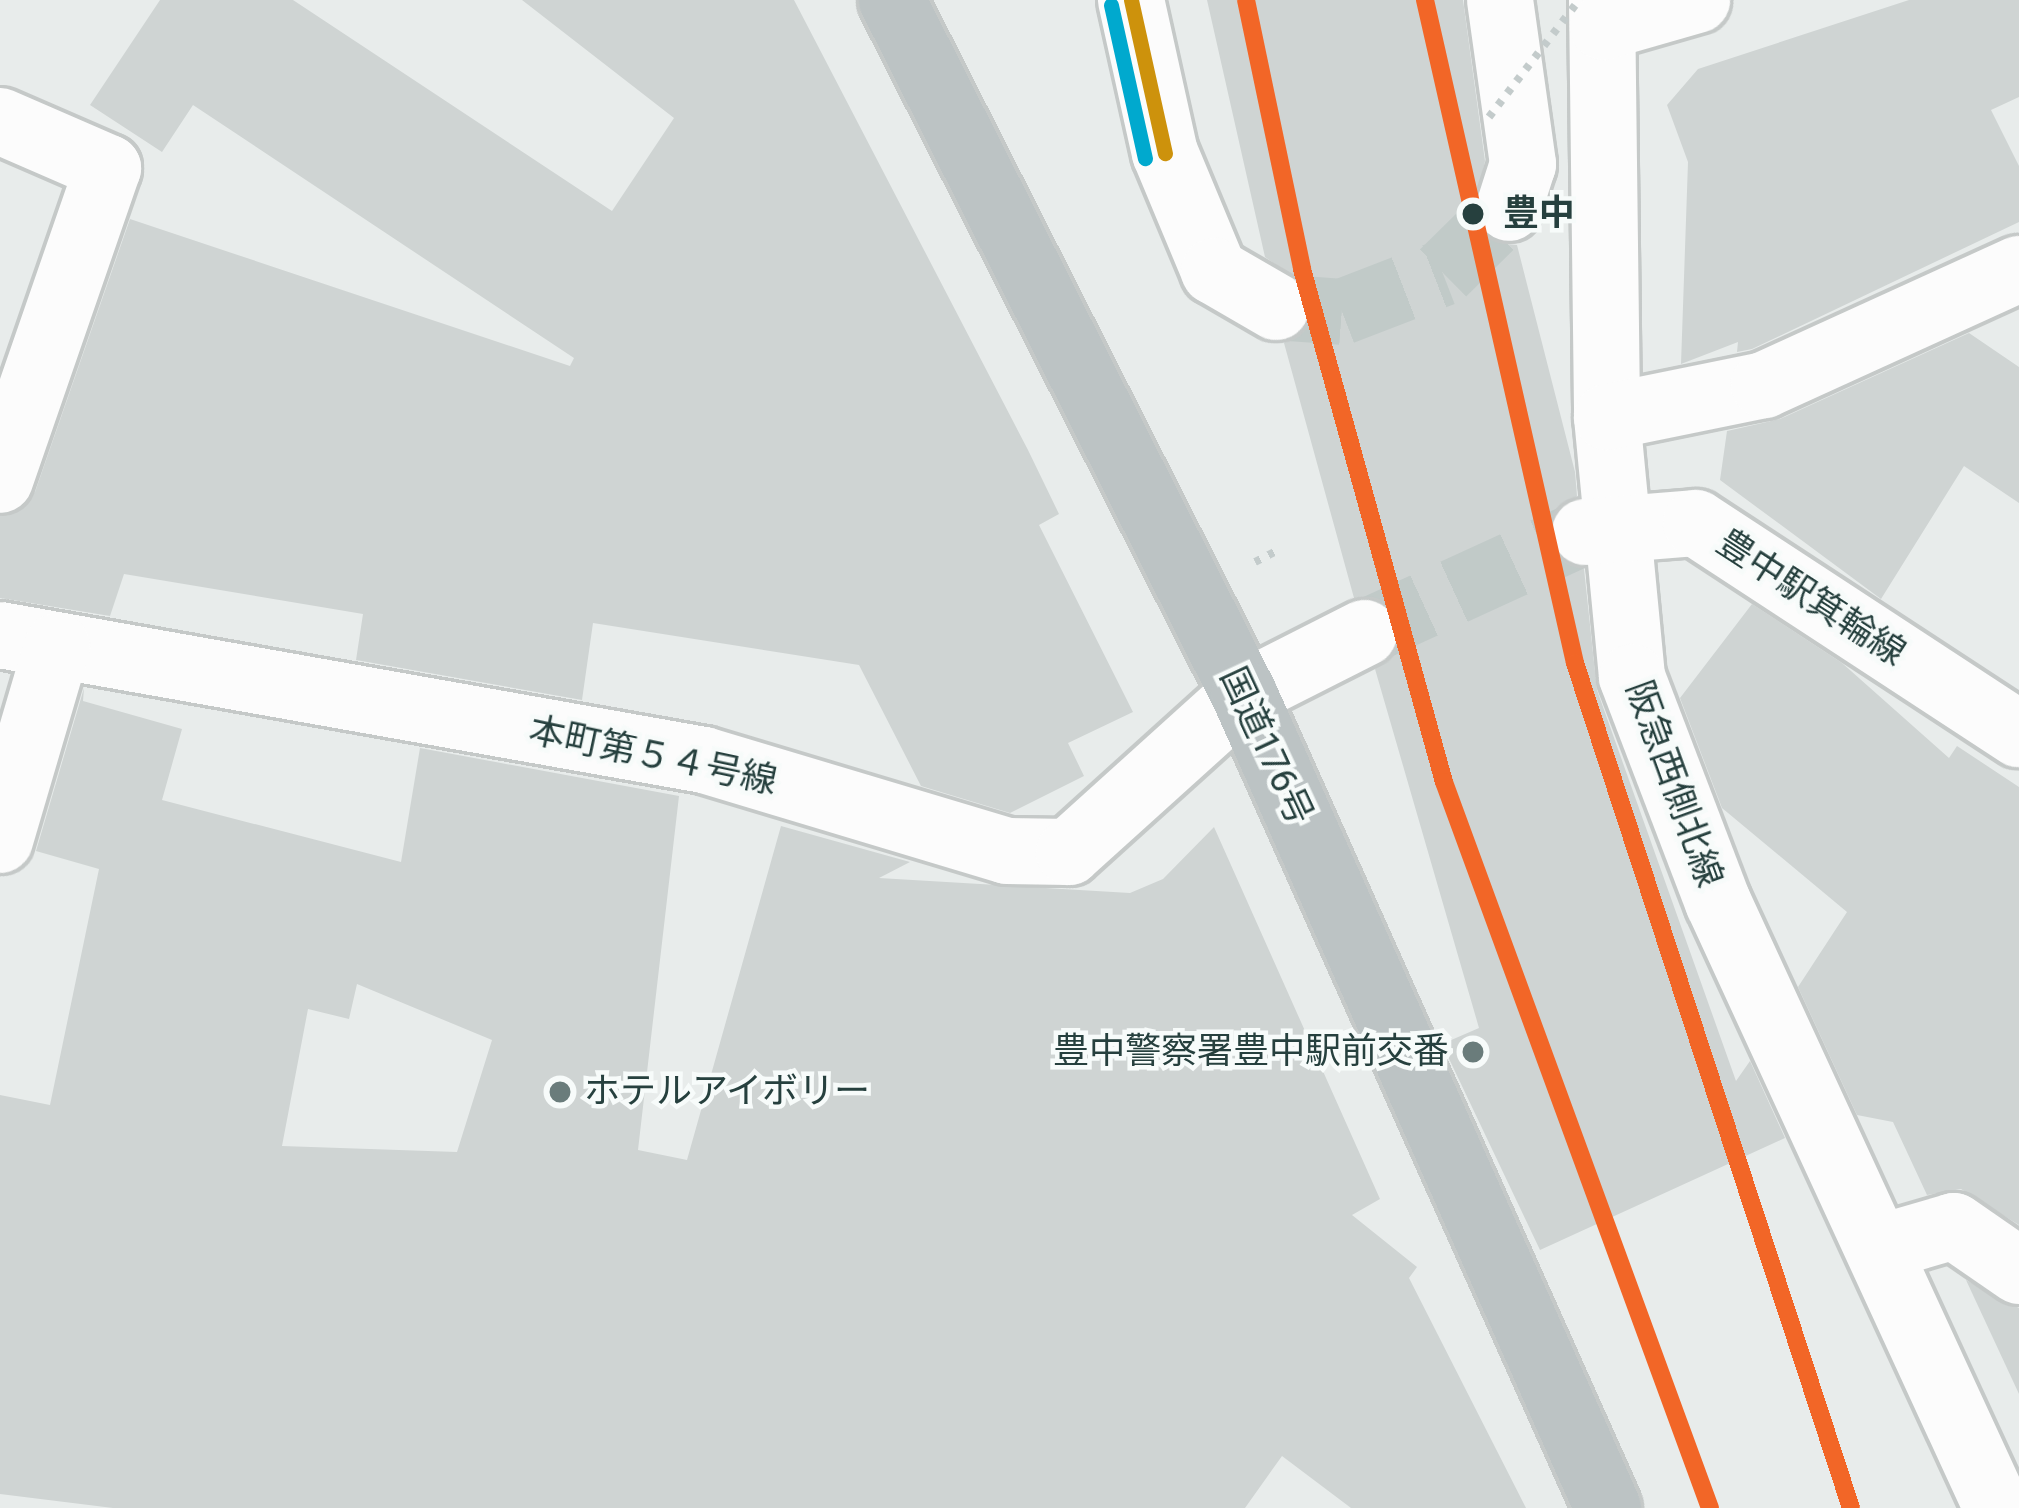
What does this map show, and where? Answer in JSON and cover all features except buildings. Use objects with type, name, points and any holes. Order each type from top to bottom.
[{"type":"highway","name":"国道176号","points":[[892,0],[1244,694],[1608,1508]]},
{"type":"street","points":[[1131,0],[1165,153],[1214,272],[1276,307]]},
{"type":"street","points":[[1500,0],[1523,164],[1509,208]]},
{"type":"street","points":[[1595,9],[1697,0]]},
{"type":"street","name":"阪急西側北線","points":[[1595,9],[1607,417],[1601,530],[1632,677],[1718,902],[1997,1508]]},
{"type":"street","points":[[0,121],[108,168],[0,480]]},
{"type":"street","points":[[1607,417],[1764,385],[2019,269]]},
{"type":"street","name":"豊中駅箕輪線","points":[[1601,530],[1696,523],[2019,734]]},
{"type":"street","points":[[1244,694],[1364,633]]},
{"type":"street","points":[[0,840],[29,640]]},
{"type":"street","name":"本町第５４号線","points":[[29,640],[704,760],[1007,851],[1070,852],[1244,694]]},
{"type":"street","points":[[1879,1248],[1954,1226],[2019,1271]]},
{"type":"path","points":[[1489,117],[1595,9]]},
{"type":"tunnel","points":[[1276,307],[1342,312],[1443,273],[1509,208]]},
{"type":"tunnel","points":[[1364,633],[1585,532]]},
{"type":"transit line","points":[[1131,0],[1165,153]]},
{"type":"transit line","points":[[1246,0],[1302,269],[1444,782],[1710,1508]]},
{"type":"transit line","points":[[1425,0],[1575,663],[1851,1508]]},
{"type":"transit line","points":[[1111,5],[1145,158]]},
{"type":"place","name":"豊中","points":[[1473,214]]},
{"type":"place","name":"豊中警察署豊中駅前交番","points":[[1473,1052]]},
{"type":"place","name":"ホテルアイボリー","points":[[560,1092]]}]
